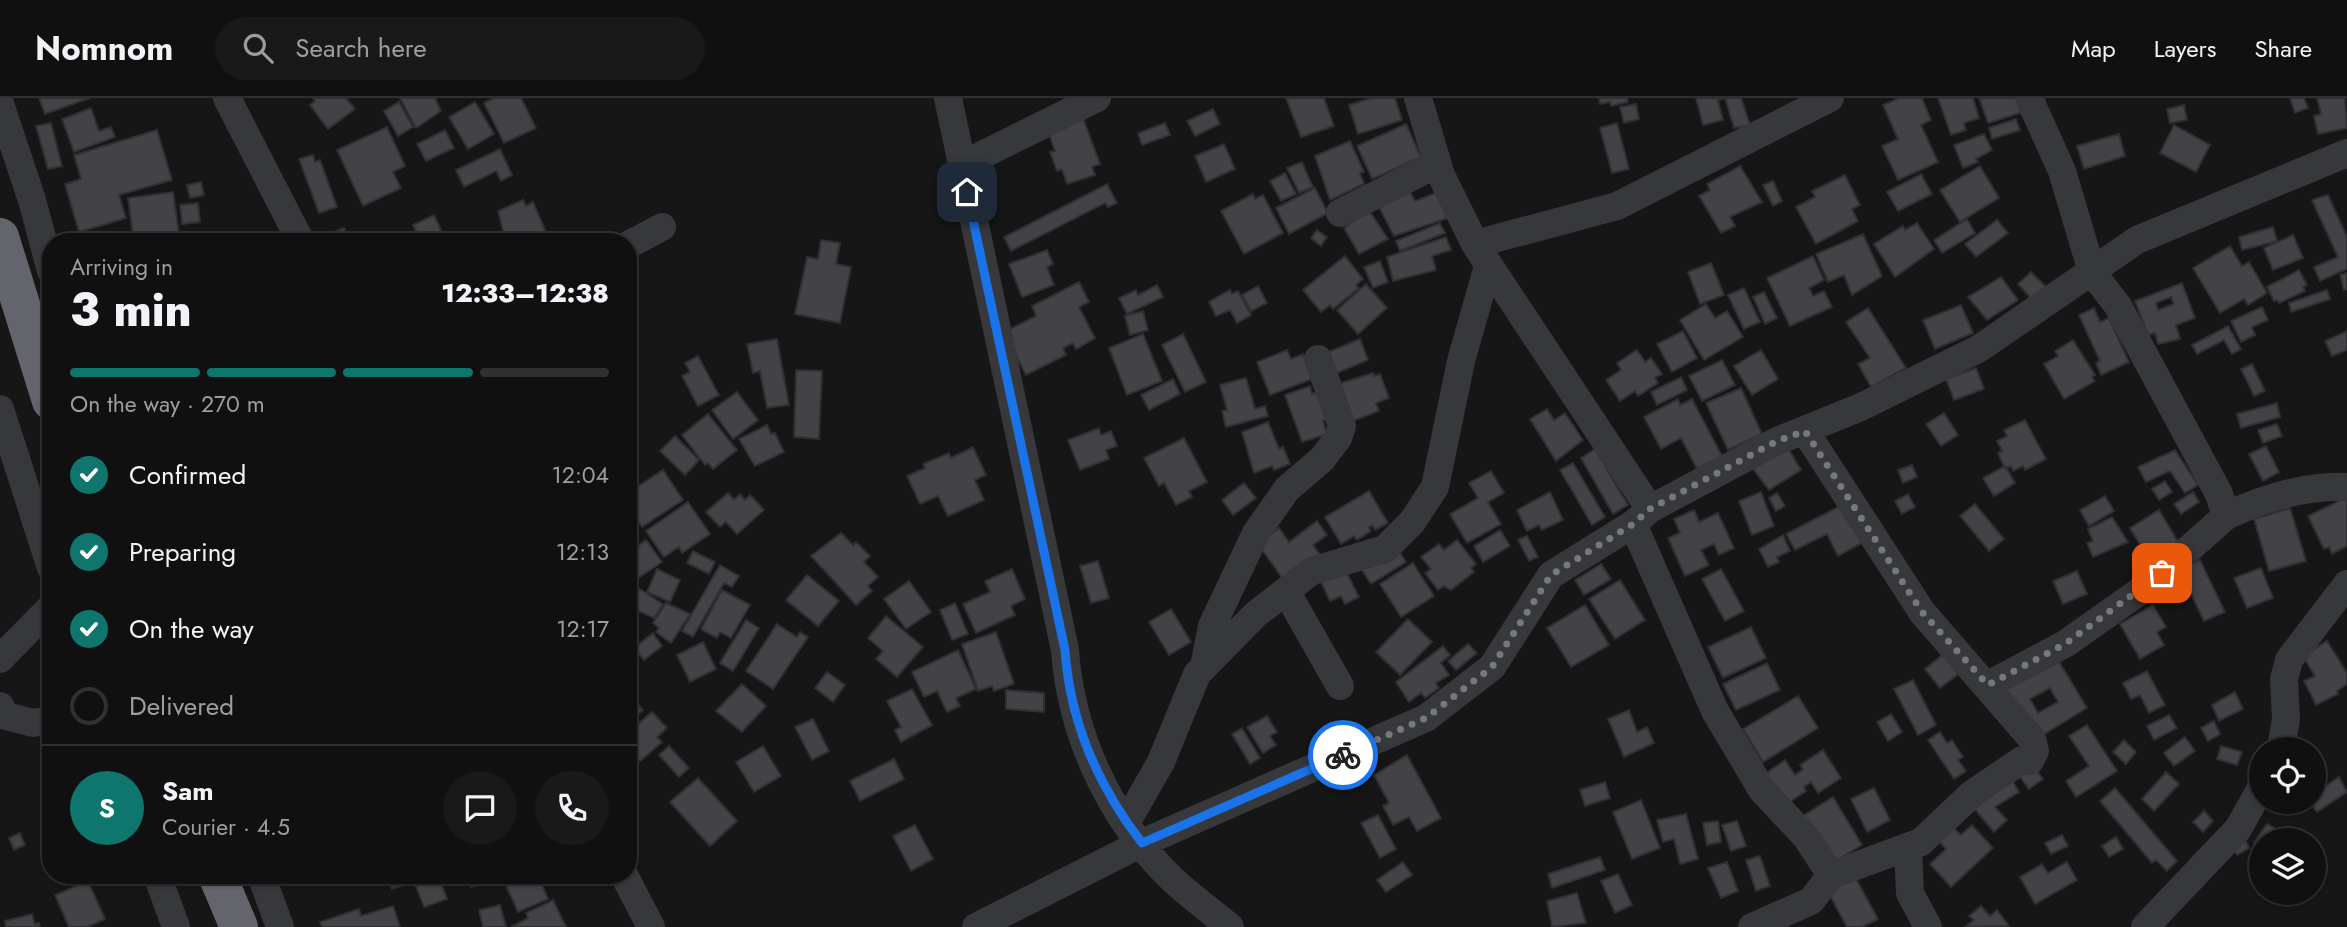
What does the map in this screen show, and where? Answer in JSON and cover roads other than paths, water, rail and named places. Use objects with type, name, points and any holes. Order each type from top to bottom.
[{"type":"highway","points":[[0,237],[42,372]]},
{"type":"highway","points":[[223,884],[239,927]]},
{"type":"street","points":[[227,98],[296,233]]},
{"type":"street","points":[[948,98],[1065,650],[1068,684],[1095,771],[1134,833],[1171,878],[1230,927]]},
{"type":"street","points":[[961,165],[1097,98]]},
{"type":"street","points":[[1418,98],[1437,164],[1481,255],[1642,517],[1715,711],[1762,790],[1806,837],[1831,875]]},
{"type":"street","points":[[2029,98],[2062,171],[2092,272],[2119,306],[2219,494],[2226,516]]},
{"type":"street","points":[[1481,255],[1617,206],[1825,99]]},
{"type":"street","points":[[0,104],[42,237]]},
{"type":"street","points":[[976,927],[1134,833],[1426,718],[1492,667],[1551,575],[1642,517],[1777,441],[1937,372],[1980,348],[2137,240],[2347,153]]},
{"type":"street","points":[[1340,212],[1437,164]]},
{"type":"street","points":[[637,240],[662,228]]},
{"type":"street","points":[[1134,833],[1197,674],[1256,614],[1312,571],[1385,549],[1412,522],[1435,487],[1481,255]]},
{"type":"street","points":[[1204,667],[1212,626],[1256,533],[1287,489],[1322,459],[1338,438],[1342,426],[1318,359]]},
{"type":"street","points":[[0,409],[42,540]]},
{"type":"street","points":[[1752,927],[1811,901],[1831,875],[1921,842],[1973,793],[2022,760],[2031,761],[2034,756],[2032,739],[1922,612],[1805,431]]},
{"type":"street","points":[[1988,685],[2065,644],[2146,587],[2226,516],[2257,502],[2307,489],[2347,487]]},
{"type":"street","points":[[2283,737],[2286,719],[2284,679],[2289,660],[2347,584]]},
{"type":"street","points":[[1286,591],[1340,686]]},
{"type":"street","points":[[0,659],[42,616]]},
{"type":"street","points":[[0,706],[6,716],[33,723],[42,721]]},
{"type":"street","points":[[2145,927],[2238,829],[2249,809]]},
{"type":"street","points":[[1909,847],[1910,893],[1928,927]]},
{"type":"street","points":[[160,884],[176,927]]},
{"type":"street","points":[[264,884],[280,927]]},
{"type":"street","points":[[629,884],[651,927]]}]
